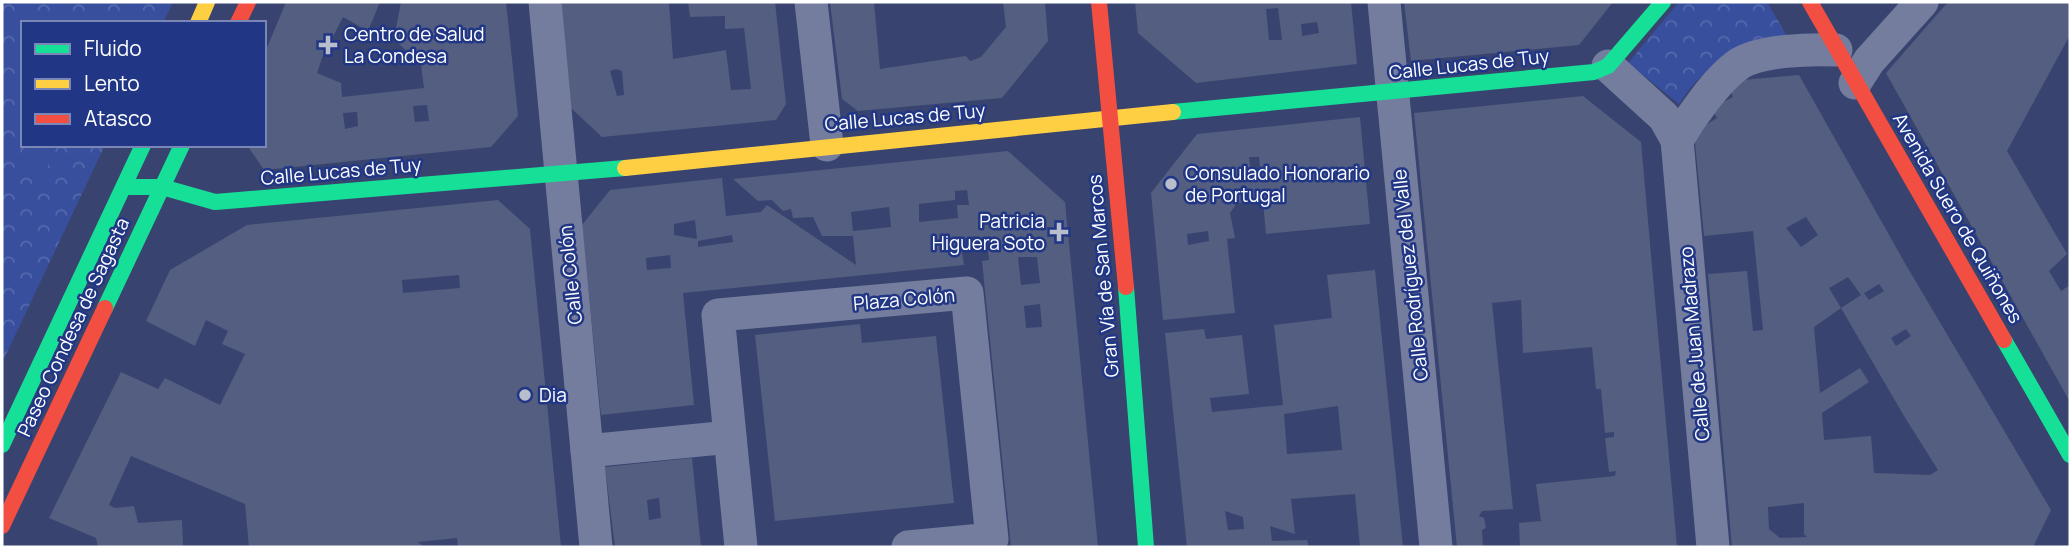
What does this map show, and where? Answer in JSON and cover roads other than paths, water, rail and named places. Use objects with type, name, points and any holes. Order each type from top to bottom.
[{"type":"street","points":[[199,21],[207,2]]},
{"type":"street","points":[[239,21],[248,2]]},
{"type":"street","name":"Calle Colón","points":[[545,2],[596,547]]},
{"type":"street","points":[[811,2],[827,145]]},
{"type":"street","name":"Gran Vía de San Marcos","points":[[1099,2],[1121,218],[1146,547]]},
{"type":"street","name":"Calle Rodríguez del Valle","points":[[1384,2],[1436,547]]},
{"type":"street","points":[[1608,66],[1663,2]]},
{"type":"street","name":"Avenida Suero de Quiñones","points":[[1810,2],[2070,455]]},
{"type":"street","points":[[1855,83],[1869,61],[1922,2]]},
{"type":"street","points":[[1676,140],[1707,98],[1740,63],[1803,49],[1836,50]]},
{"type":"street","name":"Calle Lucas de Tuy","points":[[122,187],[162,187],[215,202],[560,175],[827,145],[1594,72],[1608,66]]},
{"type":"street","name":"Calle de Juan Madrazo","points":[[1608,66],[1664,117],[1676,140],[1713,547]]},
{"type":"street","name":"Paseo Condesa de Sagasta","points":[[2,445],[142,147]]},
{"type":"street","name":"Paseo Condesa de Sagasta","points":[[2,526],[180,147]]},
{"type":"street","name":"Plaza Colón","points":[[741,547],[718,315],[967,293],[992,539],[908,547]]},
{"type":"street","points":[[587,451],[730,437]]},
{"type":"place","name":"Centro de Salud La Condesa","points":[[328,45]]},
{"type":"place","name":"Consulado Honorario de Portugal","points":[[1171,184]]},
{"type":"place","name":"Patricia Higuera Soto","points":[[1059,232]]},
{"type":"place","name":"Dia","points":[[525,395]]}]
